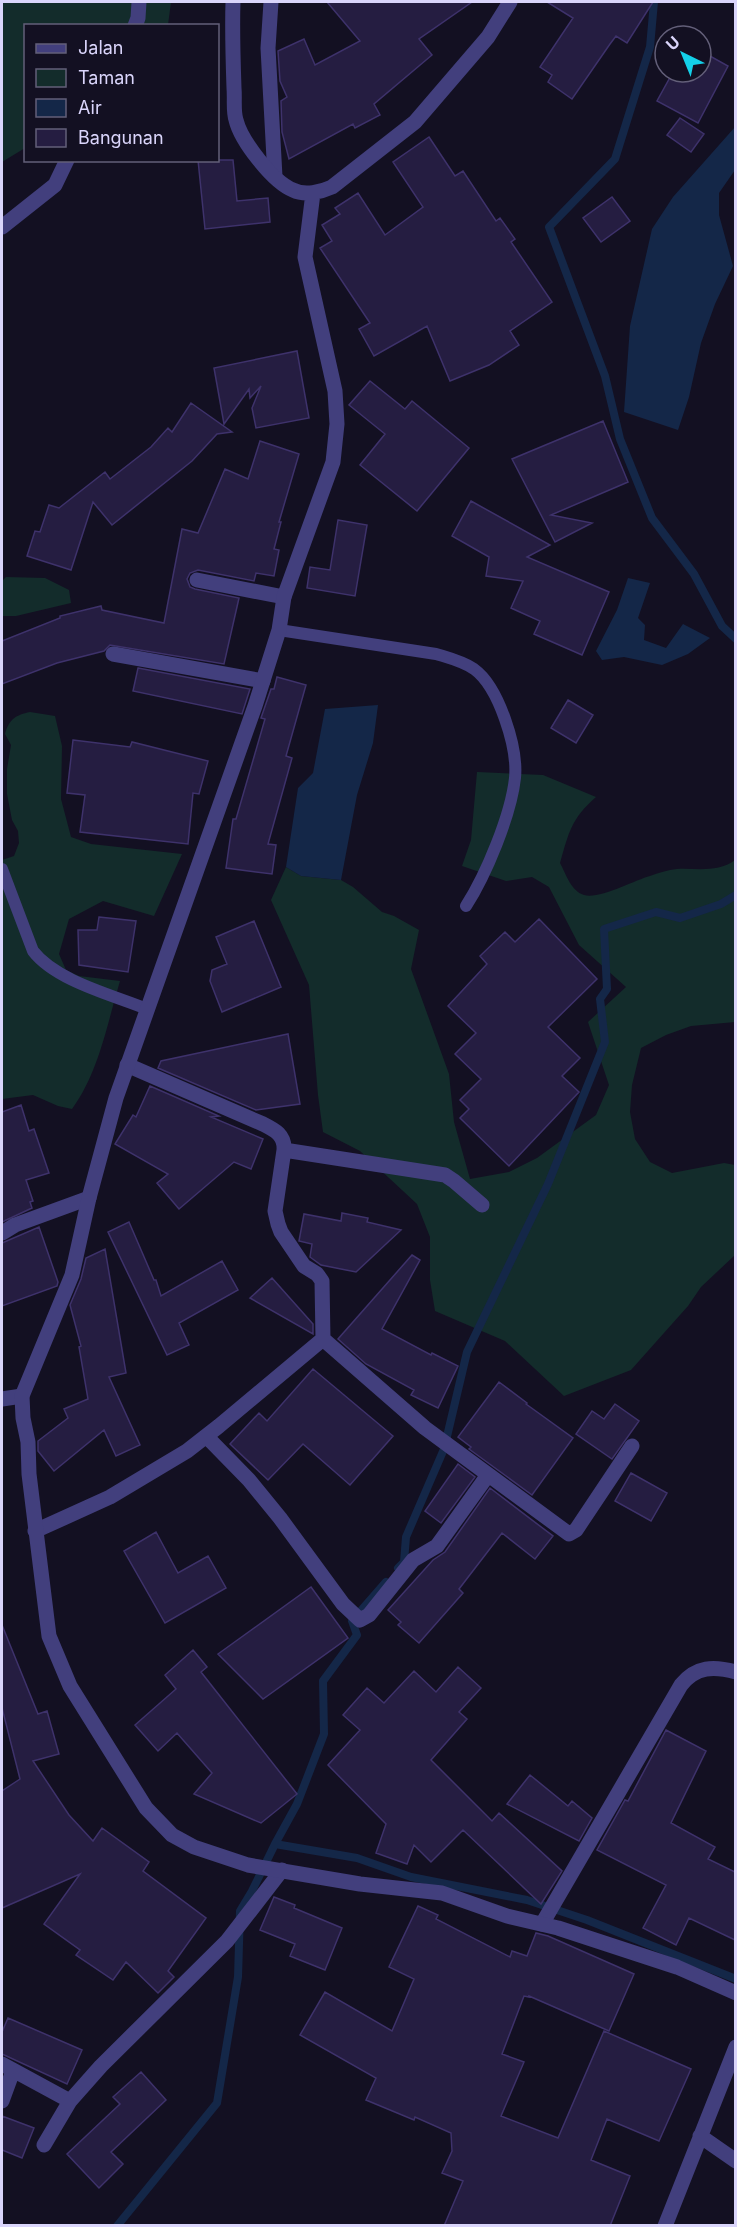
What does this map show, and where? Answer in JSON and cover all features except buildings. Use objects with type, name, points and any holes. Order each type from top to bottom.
[{"type":"street","points":[[136,24],[139,2]]},
{"type":"street","points":[[233,2],[236,120],[242,136],[275,177],[294,191],[313,193],[332,187],[415,122],[488,37],[510,2]]},
{"type":"street","points":[[271,2],[268,48],[275,177]]},
{"type":"street","points":[[2,227],[55,185],[67,162]]},
{"type":"street","points":[[313,193],[305,257],[335,391],[338,424],[333,462],[284,597],[279,630],[263,681],[116,1098],[89,1198],[72,1275],[22,1396],[35,1531],[49,1636],[69,1686],[146,1808],[172,1835],[194,1847],[248,1865],[360,1884],[442,1893],[507,1916],[545,1919],[677,1967],[735,1993]]},
{"type":"street","points":[[197,580],[284,597]]},
{"type":"street","points":[[113,654],[263,681]]},
{"type":"street","points":[[127,1065],[270,1128],[282,1137],[284,1150],[275,1211],[276,1218],[281,1232],[304,1266],[317,1274],[322,1281],[323,1339],[425,1428],[469,1462],[567,1533],[572,1534],[632,1446]]},
{"type":"street","points":[[284,1150],[445,1175],[482,1205]]},
{"type":"street","points":[[2,1233],[15,1225],[89,1198]]},
{"type":"street","points":[[35,1531],[110,1497],[150,1474],[206,1436],[323,1339]]},
{"type":"street","points":[[2,1399],[22,1396]]},
{"type":"street","points":[[206,1436],[249,1480],[355,1617],[364,1620],[412,1560],[437,1546],[488,1475]]},
{"type":"street","points":[[545,1919],[681,1685],[689,1676],[703,1669],[712,1667],[735,1671]]},
{"type":"street","points":[[44,2145],[70,2101],[101,2066],[227,1941],[248,1916],[278,1870]]},
{"type":"street","points":[[665,2226],[735,2047]]},
{"type":"street","points":[[2,2101],[8,2068],[70,2101]]},
{"type":"street","points":[[700,2136],[735,2161]]},
{"type":"lane","points":[[279,630],[436,654],[458,660],[475,670],[491,687],[502,710],[511,740],[515,776],[510,800],[490,858],[479,885],[466,906]]},
{"type":"lane","points":[[2,869],[33,951],[38,957],[63,975],[147,1009]]},
{"type":"green space","points":[[2,2],[171,2],[168,24],[24,24],[24,149],[2,162]]},
{"type":"green space","points":[[6,577],[45,578],[69,590],[71,603],[16,616],[2,616],[2,581]]},
{"type":"green space","points":[[30,712],[55,716],[62,746],[61,799],[71,837],[91,844],[182,854],[154,916],[103,901],[69,919],[59,954],[66,970],[79,976],[120,981],[96,1064],[72,1109],[58,1106],[33,1095],[2,1099],[2,860],[14,856],[19,843],[18,831],[12,820],[7,794],[7,769],[11,745],[5,734],[14,718]]},
{"type":"green space","points":[[477,772],[543,775],[596,797],[576,819],[560,863],[572,886],[584,895],[598,895],[667,871],[722,867],[735,860],[735,1022],[691,1026],[666,1035],[641,1048],[632,1085],[630,1112],[635,1139],[650,1162],[672,1173],[724,1163],[735,1165],[735,1255],[701,1287],[688,1306],[631,1370],[564,1396],[505,1341],[435,1311],[430,1280],[430,1237],[417,1204],[360,1151],[323,1132],[309,985],[271,900],[286,867],[301,876],[341,880],[353,887],[382,912],[419,930],[411,969],[449,1074],[454,1122],[470,1179],[509,1172],[537,1158],[596,1115],[609,1085],[588,1022],[626,987],[579,945],[549,887],[532,877],[506,881],[462,866],[471,840]]},
{"type":"water","points":[[735,127],[735,170],[719,193],[719,215],[733,266],[715,304],[701,343],[689,397],[678,430],[624,412],[630,326],[652,229],[673,197]]},
{"type":"water","points":[[628,578],[650,583],[638,618],[645,625],[644,640],[666,648],[683,624],[710,638],[688,654],[662,665],[624,657],[602,660],[596,651],[617,610]]},
{"type":"water","points":[[378,705],[373,743],[357,795],[341,880],[301,876],[286,867],[298,788],[313,773],[325,709]]},
{"type":"waterway","points":[[654,2],[650,47],[615,159],[549,227],[605,376],[620,439],[652,518],[694,574],[722,626],[736,639]]},
{"type":"waterway","points":[[398,1568],[404,1562],[406,1537],[444,1449],[467,1352],[548,1184],[605,1042],[600,999],[607,989],[604,929],[656,912],[680,918],[721,904],[736,895]]},
{"type":"waterway","points":[[275,1844],[297,1804],[324,1734],[323,1681],[357,1635],[352,1621],[386,1582]]},
{"type":"waterway","points":[[117,2226],[217,2103],[238,1977],[240,1911],[275,1844],[357,1858],[411,1877],[527,1900],[587,1920],[736,1979]]}]
